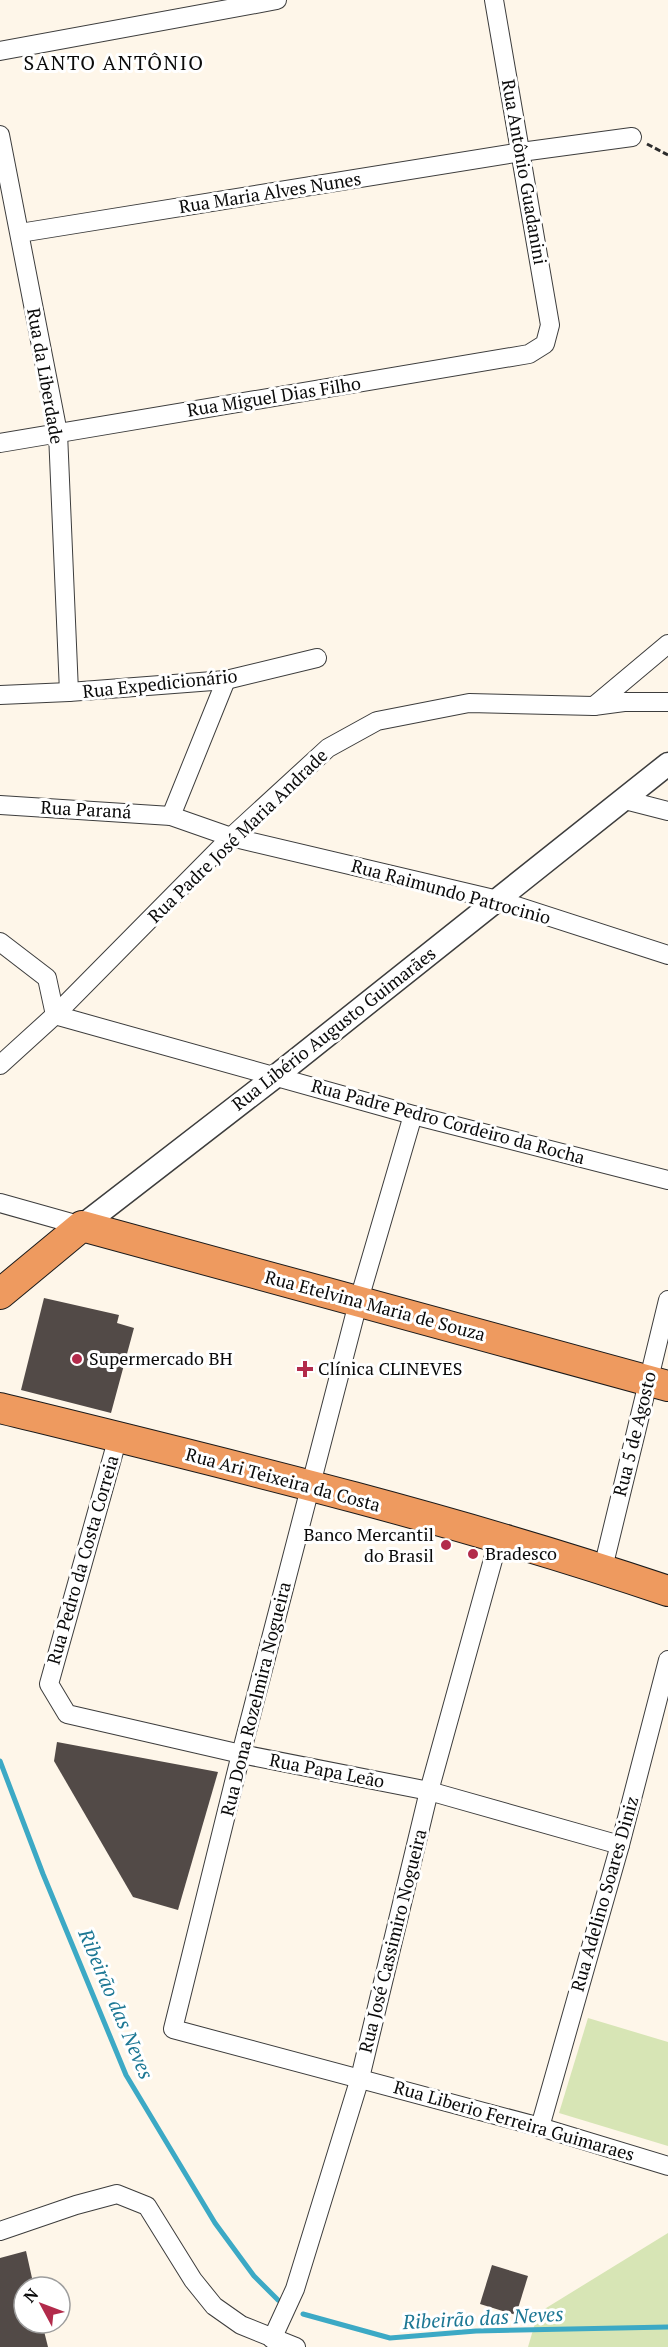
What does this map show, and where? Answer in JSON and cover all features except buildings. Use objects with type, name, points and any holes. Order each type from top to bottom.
[{"type":"highway","name":"Rua Libério Augusto Guimarães","points":[[0,1294],[82,1226]]},
{"type":"highway","name":"Rua Etelvina Maria de Souza","points":[[82,1226],[658,1383]]},
{"type":"highway","name":"Rua Ari Teixeira da Costa","points":[[0,1408],[499,1538],[668,1591]]},
{"type":"street","points":[[0,51],[277,0]]},
{"type":"street","name":"Rua Antônio Guadanini","points":[[494,0],[550,326],[544,344]]},
{"type":"street","name":"Rua da Liberdade","points":[[0,135],[58,433],[69,692]]},
{"type":"street","name":"Rua Maria Alves Nunes","points":[[20,234],[520,152],[632,137]]},
{"type":"street","name":"Rua Miguel Dias Filho","points":[[0,443],[529,354],[544,344]]},
{"type":"street","points":[[594,706],[668,644]]},
{"type":"street","name":"Rua Expedicionário","points":[[0,695],[226,680],[317,658]]},
{"type":"street","points":[[171,816],[226,680]]},
{"type":"street","name":"Rua Padre José Maria Andrade","points":[[0,1065],[55,1015],[231,837],[328,748],[377,721],[469,703],[594,706],[624,702],[668,702]]},
{"type":"street","name":"Rua Libério Augusto Guimarães","points":[[82,1226],[276,1076],[668,764]]},
{"type":"street","points":[[625,800],[668,811]]},
{"type":"street","name":"Rua Paraná","points":[[0,805],[171,816],[231,837]]},
{"type":"street","name":"Rua Raimundo Patrocinio","points":[[231,837],[498,900],[668,955]]},
{"type":"street","points":[[0,942],[47,978],[55,1015]]},
{"type":"street","name":"Rua Padre Pedro Cordeiro da Rocha","points":[[55,1015],[413,1115],[668,1180]]},
{"type":"street","name":"Rua Dona Rozelmira Nogueira","points":[[360,2078],[173,2029],[241,1754],[358,1303],[413,1115]]},
{"type":"street","points":[[0,1203],[82,1226]]},
{"type":"street","name":"Rua 5 de Agosto","points":[[603,1569],[658,1383],[668,1300]]},
{"type":"street","name":"Rua Pedro da Costa Correia","points":[[49,1684],[118,1437]]},
{"type":"street","name":"Rua José Cassimiro Nogueira","points":[[272,2339],[295,2289],[360,2078],[429,1791],[499,1538]]},
{"type":"street","name":"Rua Adelino Soares Diniz","points":[[540,2127],[620,1845],[668,1660]]},
{"type":"street","name":"Rua Papa Leão","points":[[49,1684],[67,1714],[241,1754],[429,1791],[620,1845]]},
{"type":"street","name":"Rua Liberio Ferreira Guimaraes","points":[[360,2078],[540,2127],[668,2166]]},
{"type":"street","points":[[0,2231],[117,2193],[147,2206],[192,2280],[214,2306],[241,2325],[296,2347]]},
{"type":"path","points":[[632,137],[668,155]]},
{"type":"green space","points":[[588,2018],[668,2042],[668,2146],[559,2113]]},
{"type":"green space","points":[[668,2233],[668,2347],[528,2347],[538,2313]]},
{"type":"waterway","name":"Ribeirão das Neves","points":[[0,1761],[43,1874],[126,2075],[215,2223],[254,2276],[278,2300]]},
{"type":"waterway","name":"Ribeirão das Neves","points":[[303,2314],[390,2338],[476,2331],[668,2327]]},
{"type":"place","name":"Supermercado BH","points":[[77,1359]]},
{"type":"place","name":"Clínica CLINEVES","points":[[305,1369]]},
{"type":"place","name":"Banco Mercantil do Brasil","points":[[446,1545]]},
{"type":"place","name":"Bradesco","points":[[473,1554]]},
{"type":"district","name":"SANTO ANTÔNIO","points":[[114,63]]}]
